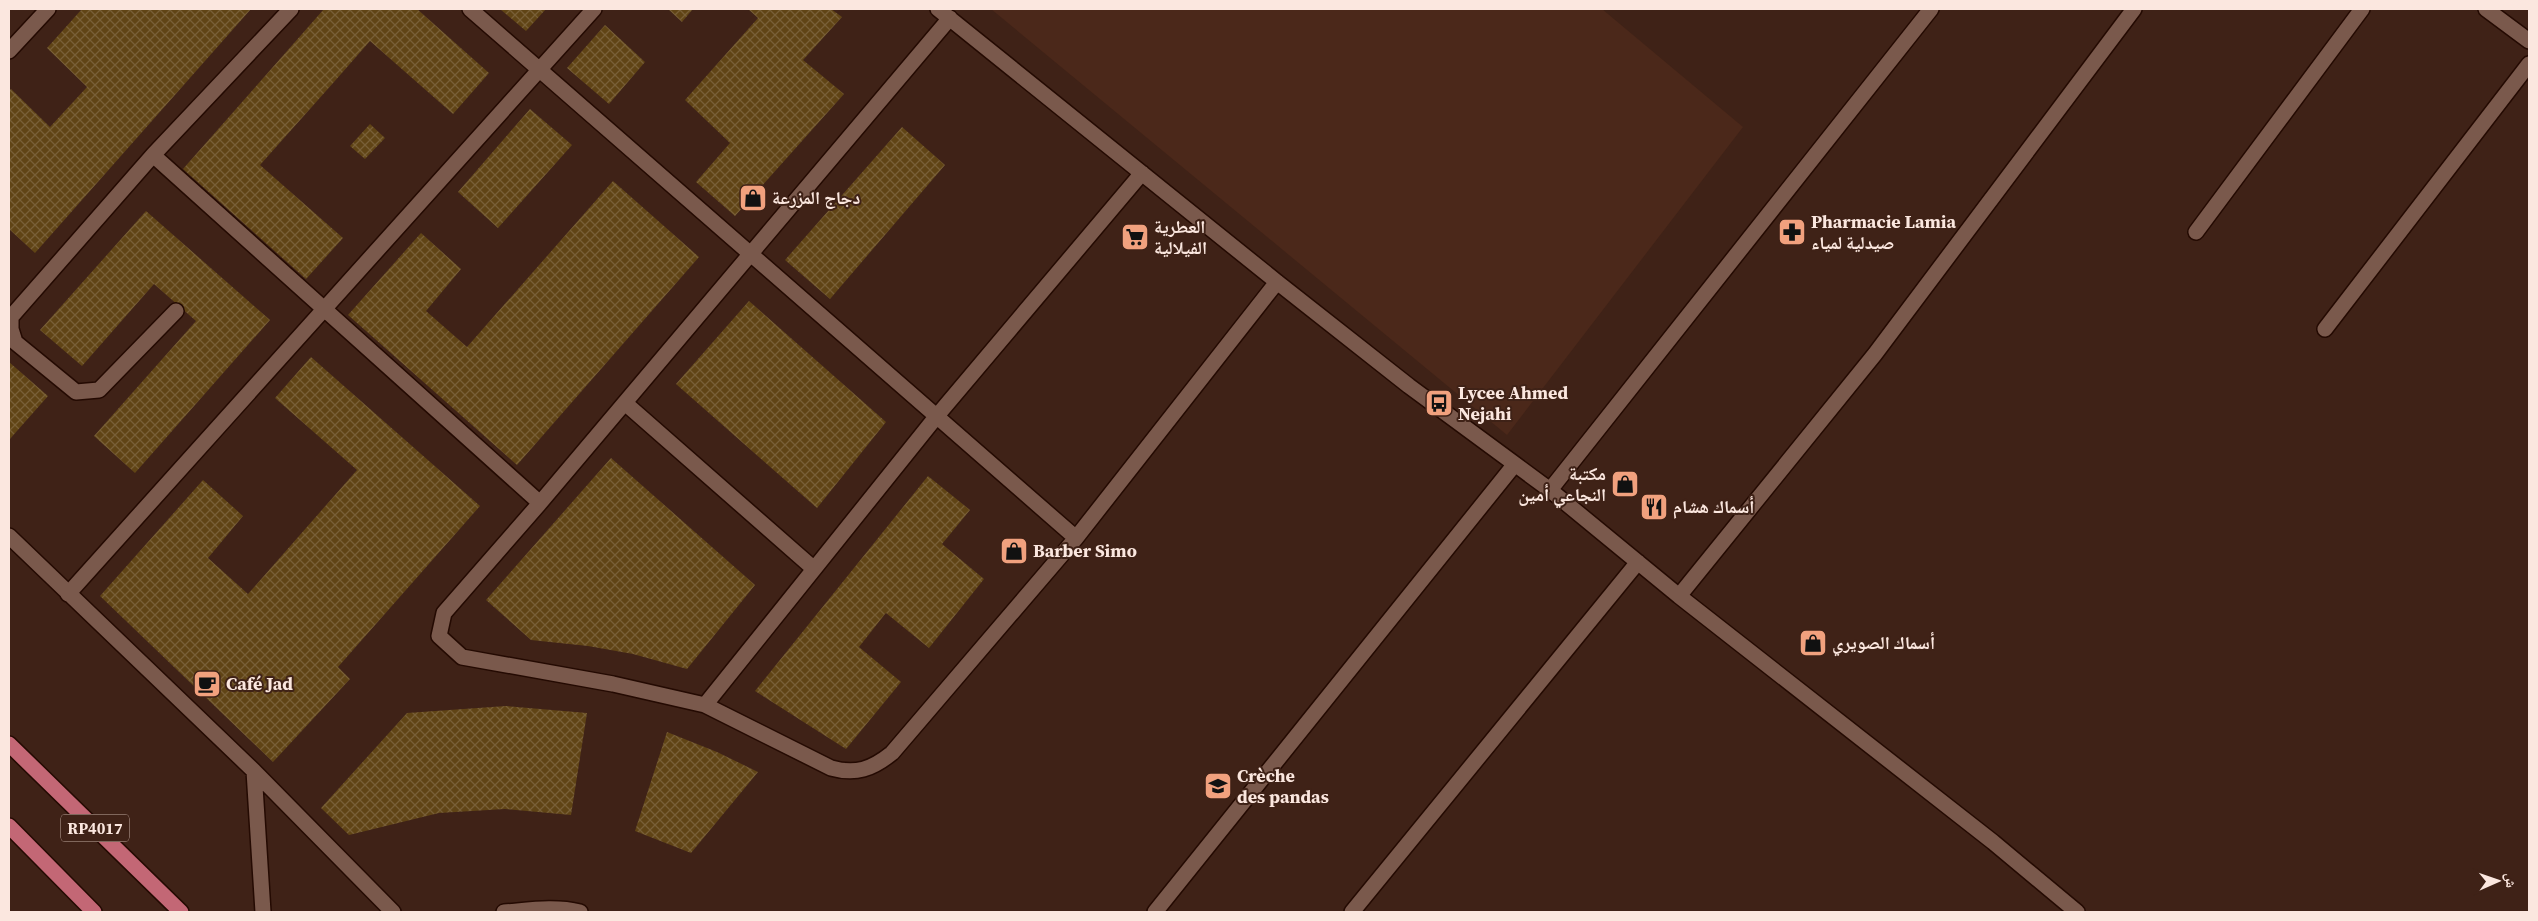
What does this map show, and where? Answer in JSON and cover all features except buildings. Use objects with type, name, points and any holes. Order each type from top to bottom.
[{"type":"main road","name":"RP4017","points":[[9,744],[181,912]]},
{"type":"main road","points":[[9,826],[94,912]]},
{"type":"street","points":[[9,51],[48,9]]},
{"type":"street","points":[[176,311],[99,390],[88,392],[76,392],[15,342],[11,329],[11,317],[153,155],[291,9]]},
{"type":"street","points":[[470,9],[1076,538]]},
{"type":"street","points":[[68,594],[323,308],[594,9]]},
{"type":"street","points":[[1550,490],[1931,9]]},
{"type":"street","points":[[1679,596],[1875,354],[2134,9]]},
{"type":"street","points":[[2196,232],[2362,9]]},
{"type":"street","points":[[2486,9],[2529,42]]},
{"type":"street","points":[[1276,282],[1076,538],[892,752],[878,765],[861,772],[830,768],[705,704],[613,684],[526,670],[462,657],[439,636],[444,613],[751,254],[944,14],[1276,282],[1409,386],[1550,490],[1679,596],[1993,842],[2077,912]]},
{"type":"street","points":[[2324,329],[2529,64]]},
{"type":"street","points":[[153,155],[540,503]]},
{"type":"street","points":[[705,704],[936,416],[1142,173]]},
{"type":"street","points":[[624,403],[813,568]]},
{"type":"street","points":[[1156,912],[1515,464]]},
{"type":"street","points":[[9,536],[254,771],[393,912]]},
{"type":"street","points":[[1352,912],[1638,562]]},
{"type":"street","points":[[254,771],[263,912]]},
{"type":"street","points":[[504,912],[568,909],[580,912]]},
{"type":"shaded area","points":[[991,9],[1602,9],[1743,127],[1507,435]]},
{"type":"place","name":"دجاج المزرعة","points":[[753,198]]},
{"type":"place","name":"Pharmacie Lamia صيدلية لمياء","points":[[1792,232]]},
{"type":"place","name":"العطرية الفيلالية","points":[[1135,237]]},
{"type":"place","name":"Lycee Ahmed Nejahi","points":[[1439,403]]},
{"type":"place","name":"مكتبة النجاعي أمين","points":[[1625,484]]},
{"type":"place","name":"أسماك هشام","points":[[1654,507]]},
{"type":"place","name":"Barber Simo","points":[[1014,551]]},
{"type":"place","name":"أسماك الصويري","points":[[1813,643]]},
{"type":"place","name":"Café Jad","points":[[207,684]]},
{"type":"place","name":"Crèche des pandas","points":[[1218,786]]}]
